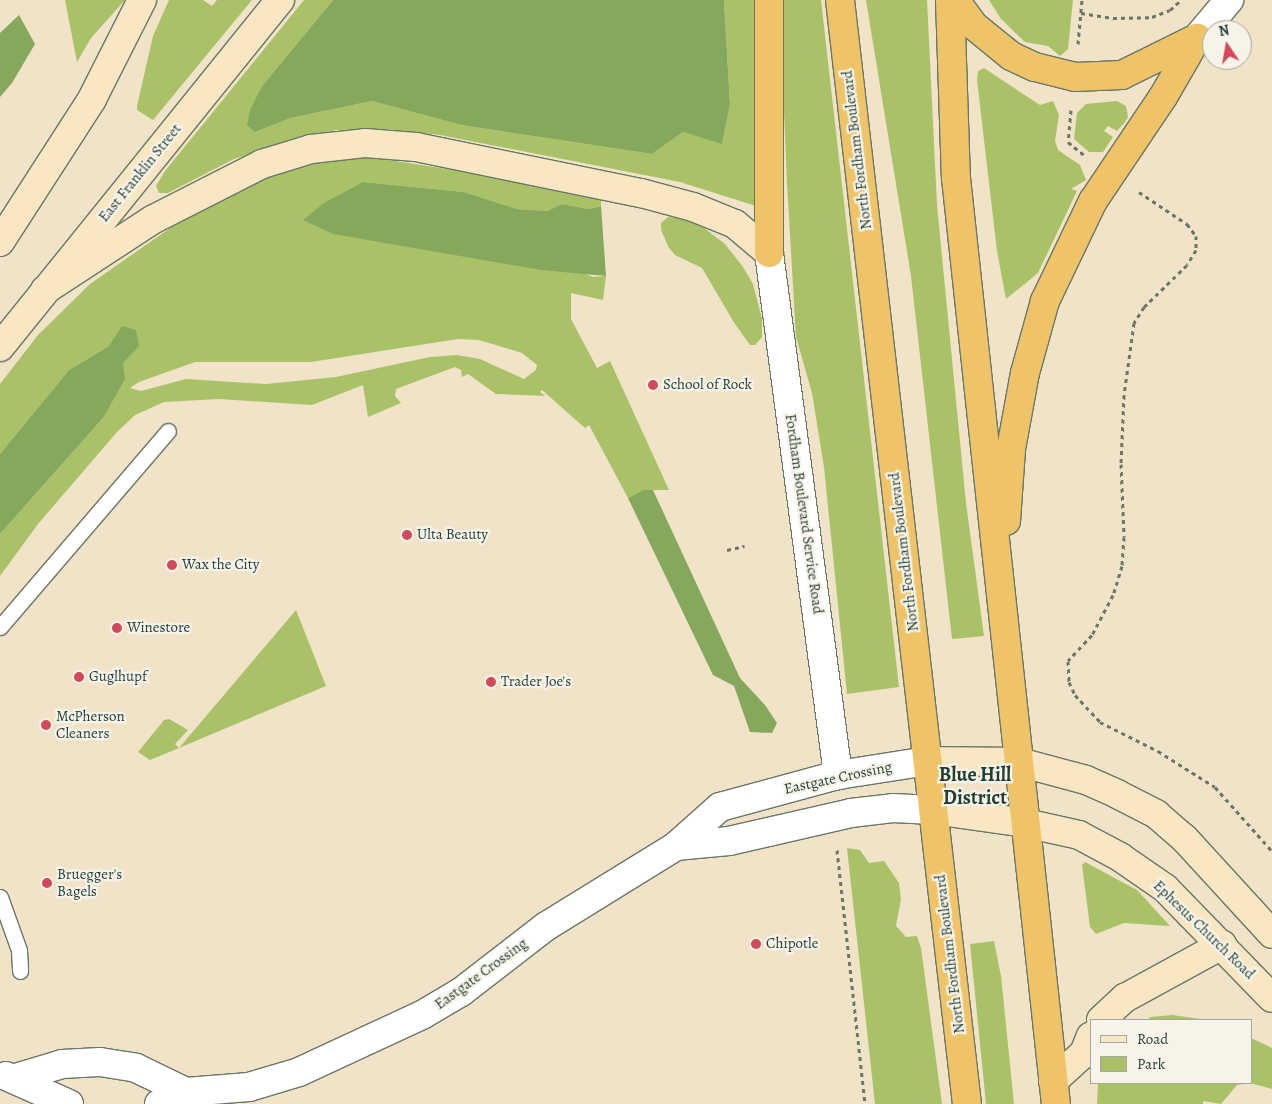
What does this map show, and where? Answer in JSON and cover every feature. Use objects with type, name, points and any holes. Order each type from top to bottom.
[{"type":"highway","points":[[769,0],[770,253]]},
{"type":"highway","name":"North Fordham Boulevard","points":[[840,0],[967,1104]]},
{"type":"highway","points":[[950,0],[956,178],[1055,1092]]},
{"type":"highway","points":[[955,0],[973,25],[1011,56],[1042,70],[1075,77],[1104,77],[1138,69],[1197,38]]},
{"type":"highway","points":[[1001,592],[1011,449],[1034,334],[1066,253],[1110,172],[1163,97],[1197,38]]},
{"type":"main road","points":[[0,242],[92,99],[142,0]]},
{"type":"main road","name":"East Franklin Street","points":[[0,346],[280,0]]},
{"type":"main road","points":[[45,290],[152,220],[262,164],[311,149],[365,143],[416,146],[641,193],[693,207],[736,224],[770,253]]},
{"type":"main road","points":[[927,761],[1019,762],[1086,780],[1156,814],[1184,838],[1272,934]]},
{"type":"main road","name":"Ephesus Church Road","points":[[933,810],[1025,823],[1079,835],[1120,857],[1165,888],[1272,998]]},
{"type":"main road","points":[[1102,1019],[1125,998],[1222,945]]},
{"type":"main road","points":[[1055,1092],[1084,1053],[1090,1038]]},
{"type":"street","points":[[1197,38],[1229,0]]},
{"type":"street","name":"Fordham Boulevard Service Road","points":[[770,253],[838,775]]},
{"type":"street","name":"Eastgate Crossing","points":[[159,1104],[186,1092],[249,1087],[299,1072],[422,1016],[461,992],[545,927],[676,846],[720,807],[838,775],[927,761]]},
{"type":"street","name":"Eastgate Crossing","points":[[676,846],[729,841],[832,817],[893,808],[933,810]]},
{"type":"street","points":[[8,1076],[62,1064],[100,1062],[136,1068],[186,1092]]},
{"type":"street","points":[[8,1076],[69,1104]]},
{"type":"lane","points":[[0,627],[168,431]]},
{"type":"lane","points":[[0,897],[19,950],[20,971]]},
{"type":"path","points":[[1082,0],[1068,142],[1187,224],[1197,245],[1192,258],[1144,307],[1134,322],[1128,360],[1121,464],[1124,537],[1122,566],[1114,595],[1092,635],[1068,661],[1069,682],[1086,710],[1100,722],[1166,755],[1215,787],[1272,851]]},
{"type":"path","points":[[1080,13],[1113,18],[1152,16],[1170,10],[1180,0]]},
{"type":"path","points":[[727,550],[745,546]]},
{"type":"path","points":[[832,817],[865,1104]]},
{"type":"green space","points":[[65,0],[125,0],[91,38],[77,62]]},
{"type":"green space","points":[[169,0],[203,0],[212,6],[217,0],[252,0],[153,120],[137,110],[137,106],[153,36]]},
{"type":"green space","points":[[304,0],[333,0],[262,86],[255,132],[291,118],[372,101],[461,125],[652,154],[683,132],[722,143],[730,104],[724,0],[758,0],[756,206],[680,182],[440,135],[387,129],[336,130],[280,144],[234,159],[168,193],[159,193],[156,186],[165,171]]},
{"type":"green space","points":[[333,0],[724,0],[730,104],[722,144],[683,132],[652,154],[461,125],[372,101],[291,118],[255,132],[247,125],[250,110],[262,86]]},
{"type":"green space","points":[[784,0],[821,0],[899,687],[847,694],[824,467],[812,393],[796,337],[781,39]]},
{"type":"green space","points":[[866,0],[927,0],[937,205],[966,503],[984,636],[952,639],[911,276]]},
{"type":"green space","points":[[989,0],[1073,0],[1068,49],[1060,56],[1048,46],[1025,42],[1001,19]]},
{"type":"green space","points":[[19,15],[35,44],[12,83],[0,97],[0,33]]},
{"type":"green space","points":[[984,68],[1040,105],[1053,101],[1059,115],[1055,141],[1058,150],[1080,165],[1086,180],[1071,189],[1077,191],[1038,273],[1006,299],[997,251],[977,80],[978,71]]},
{"type":"green space","points":[[1117,101],[1126,106],[1128,117],[1117,131],[1108,126],[1104,131],[1113,137],[1103,152],[1089,152],[1074,139],[1077,113],[1086,104]]},
{"type":"green space","points":[[363,156],[595,192],[601,196],[601,206],[589,209],[562,204],[547,211],[517,209],[464,192],[363,182],[593,277],[606,276],[603,300],[571,293],[571,319],[597,368],[610,361],[669,490],[643,490],[628,498],[589,425],[585,428],[542,390],[540,392],[545,396],[496,394],[468,374],[462,377],[461,370],[455,367],[396,389],[395,396],[401,403],[368,417],[363,385],[312,405],[219,399],[164,402],[135,415],[117,432],[38,524],[0,576],[0,534],[103,418],[111,401],[109,346],[69,370],[0,454],[0,384],[38,335],[90,284],[173,226],[281,171],[309,163]],"holes":[[[458,339],[479,340],[522,353],[537,365],[536,370],[524,379],[480,359],[457,355],[430,357],[336,377],[266,384],[186,379],[141,391],[130,388],[139,382],[195,362],[311,362]]]},
{"type":"green space","points":[[363,182],[464,192],[517,209],[547,211],[562,204],[589,209],[601,206],[606,276],[541,270],[333,234],[303,220],[324,203]]},
{"type":"green space","points":[[668,217],[685,219],[704,228],[725,244],[743,267],[753,284],[762,319],[762,337],[755,345],[750,345],[735,324],[702,268],[675,255],[669,248],[661,230],[661,223]]},
{"type":"green space","points":[[122,326],[136,330],[139,346],[123,363],[125,379],[103,418],[0,534],[0,454],[69,370],[109,346]]},
{"type":"green space","points":[[643,490],[653,490],[740,678],[765,705],[777,723],[772,733],[750,732],[734,686],[713,675],[628,498]]},
{"type":"green space","points":[[296,610],[326,686],[179,748]]},
{"type":"green space","points":[[169,719],[188,730],[175,744],[179,748],[150,760],[138,752],[164,720]]},
{"type":"green space","points":[[847,848],[860,850],[869,863],[884,861],[899,883],[901,899],[896,926],[906,937],[917,936],[921,948],[942,1104],[875,1104]]},
{"type":"green space","points":[[1085,862],[1137,890],[1170,926],[1124,923],[1096,934],[1090,927],[1082,865]]},
{"type":"green space","points":[[994,941],[1001,976],[1014,1104],[986,1104],[970,944]]},
{"type":"green space","points":[[1172,1015],[1201,1019],[1149,1019],[1150,1017]]},
{"type":"green space","points":[[1252,1038],[1272,1048],[1272,1089],[1252,1084]]},
{"type":"green space","points":[[1098,1084],[1244,1084],[1237,1085],[1221,1104],[1203,1101],[1203,1104],[1097,1104]]},
{"type":"place","name":"School of Rock","points":[[653,385]]},
{"type":"place","name":"Ulta Beauty","points":[[407,535]]},
{"type":"place","name":"Wax the City","points":[[172,565]]},
{"type":"place","name":"Winestore","points":[[117,628]]},
{"type":"place","name":"Guglhupf","points":[[79,677]]},
{"type":"place","name":"Trader Joe's","points":[[491,682]]},
{"type":"place","name":"McPherson Cleaners","points":[[46,725]]},
{"type":"place","name":"Bruegger's Bagels","points":[[47,883]]},
{"type":"place","name":"Chipotle","points":[[756,944]]},
{"type":"district","name":"Blue Hill District","points":[[975,786]]}]
